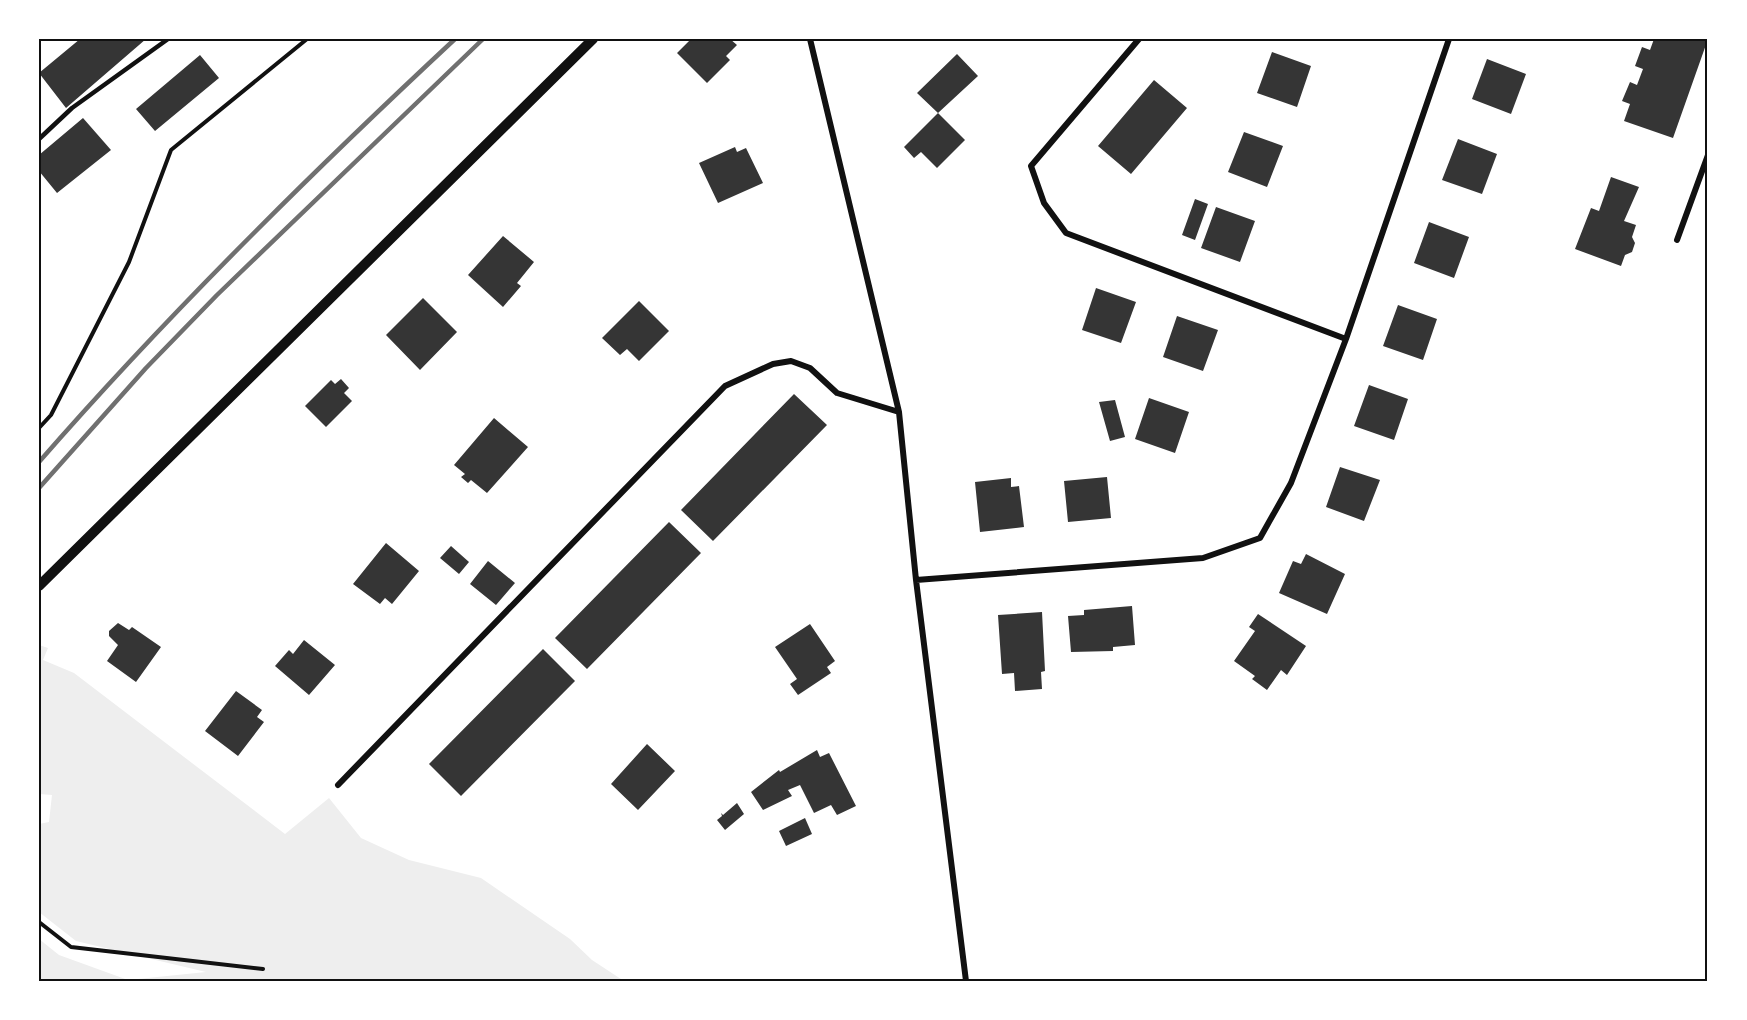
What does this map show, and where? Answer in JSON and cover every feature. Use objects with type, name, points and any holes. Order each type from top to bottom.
[{"type":"street","points":[[39,586],[593,39]]},
{"type":"street","points":[[810,39],[899,412],[916,580],[966,981]]},
{"type":"street","points":[[1139,39],[1031,166],[1044,203],[1066,233],[1346,339]]},
{"type":"street","points":[[916,580],[1203,558],[1260,538],[1291,483],[1346,339],[1449,39]]},
{"type":"street","points":[[1677,240],[1708,155]]},
{"type":"street","points":[[338,785],[725,386],[773,364],[790,361],[810,368],[837,393],[899,412]]},
{"type":"lane","points":[[39,140],[72,108],[168,39]]},
{"type":"path","points":[[39,428],[51,415],[129,262],[171,150],[307,39]]},
{"type":"path","points":[[39,922],[71,947],[263,969]]},
{"type":"shaded area","points":[[39,645],[48,648],[43,660],[74,673],[285,834],[329,798],[361,838],[409,860],[481,878],[570,939],[592,960],[624,981],[39,981],[39,939],[59,955],[128,980],[206,972],[76,941],[39,912],[39,824],[49,822],[52,795],[39,794]]},
{"type":"building","points":[[80,39],[146,39],[66,108],[39,73]]},
{"type":"building","points":[[691,39],[730,39],[737,45],[726,56],[730,60],[707,83],[677,53]]},
{"type":"building","points":[[1654,39],[1708,39],[1673,138],[1624,121],[1630,104],[1622,101],[1630,82],[1637,85],[1643,69],[1635,66],[1642,47],[1650,50]]},
{"type":"building","points":[[1272,52],[1311,66],[1297,107],[1257,93]]},
{"type":"building","points":[[957,54],[978,76],[938,113],[917,93]]},
{"type":"building","points":[[200,55],[219,78],[155,131],[136,109]]},
{"type":"building","points":[[1487,59],[1526,74],[1511,114],[1472,99]]},
{"type":"building","points":[[1154,80],[1187,108],[1131,174],[1098,146]]},
{"type":"building","points":[[938,113],[965,140],[937,168],[921,152],[914,158],[904,147]]},
{"type":"building","points":[[83,118],[111,150],[57,193],[39,171],[39,155]]},
{"type":"building","points":[[1244,132],[1283,146],[1267,187],[1228,172]]},
{"type":"building","points":[[1458,139],[1497,154],[1482,194],[1442,180]]},
{"type":"building","points":[[735,147],[737,152],[746,148],[763,183],[718,203],[699,163]]},
{"type":"building","points":[[1611,177],[1639,187],[1624,221],[1636,225],[1632,237],[1635,243],[1632,252],[1625,255],[1621,266],[1575,249],[1591,208],[1599,211]]},
{"type":"building","points":[[1195,199],[1208,204],[1195,240],[1182,235]]},
{"type":"building","points":[[1216,207],[1255,221],[1240,262],[1201,248]]},
{"type":"building","points":[[1429,222],[1469,237],[1454,278],[1414,263]]},
{"type":"building","points":[[503,236],[534,262],[517,283],[521,286],[503,307],[468,275]]},
{"type":"building","points":[[1096,288],[1136,302],[1121,343],[1082,330]]},
{"type":"building","points":[[423,298],[457,332],[420,370],[386,335]]},
{"type":"building","points":[[639,301],[669,331],[639,361],[627,349],[620,355],[602,338]]},
{"type":"building","points":[[1398,305],[1437,319],[1423,360],[1383,346]]},
{"type":"building","points":[[1177,316],[1218,330],[1203,371],[1163,357]]},
{"type":"building","points":[[341,379],[349,388],[344,393],[352,401],[326,427],[305,406],[331,380],[335,384]]},
{"type":"building","points":[[1369,385],[1408,399],[1394,440],[1354,426]]},
{"type":"building","points":[[794,394],[827,425],[713,541],[681,510]]},
{"type":"building","points":[[1149,398],[1189,412],[1175,453],[1135,439]]},
{"type":"building","points":[[1115,400],[1125,437],[1110,441],[1099,402]]},
{"type":"building","points":[[494,418],[528,447],[487,493],[471,480],[468,483],[461,477],[465,474],[454,465]]},
{"type":"building","points":[[1340,467],[1380,480],[1364,521],[1326,507]]},
{"type":"building","points":[[1107,477],[1111,518],[1068,522],[1064,481]]},
{"type":"building","points":[[1011,478],[1011,487],[1019,486],[1024,527],[980,532],[975,482]]},
{"type":"building","points":[[669,522],[701,553],[587,669],[555,638]]},
{"type":"building","points":[[386,543],[419,571],[392,604],[385,598],[380,604],[353,584]]},
{"type":"building","points":[[451,546],[469,562],[459,574],[440,558]]},
{"type":"building","points":[[1306,554],[1345,574],[1327,614],[1279,593],[1293,561],[1301,564]]},
{"type":"building","points":[[488,561],[515,583],[496,605],[470,584]]},
{"type":"building","points":[[1132,606],[1135,645],[1113,647],[1113,651],[1071,652],[1068,616],[1084,615],[1084,610]]},
{"type":"building","points":[[1042,612],[1045,671],[1041,672],[1042,689],[1015,691],[1014,673],[1002,674],[998,615]]},
{"type":"building","points":[[1258,614],[1306,646],[1287,675],[1281,670],[1267,690],[1252,679],[1255,676],[1234,661],[1255,631],[1249,627]]},
{"type":"building","points":[[118,623],[129,630],[132,627],[161,647],[136,682],[107,661],[118,645],[109,636],[109,631]]},
{"type":"building","points":[[810,624],[835,661],[827,667],[831,673],[798,695],[790,684],[797,679],[775,647]]},
{"type":"building","points":[[304,640],[335,665],[309,695],[275,666],[289,650],[293,654]]},
{"type":"building","points":[[543,649],[575,681],[461,796],[429,764]]},
{"type":"building","points":[[236,691],[262,710],[257,717],[264,722],[238,756],[205,731]]},
{"type":"building","points":[[647,744],[675,771],[638,810],[611,784]]},
{"type":"building","points":[[817,750],[820,757],[829,753],[856,806],[837,815],[831,805],[814,813],[800,785],[788,790],[792,796],[763,810],[751,792],[779,770],[780,772]]},
{"type":"building","points":[[737,803],[744,814],[725,830],[717,820],[722,816],[721,813],[723,815]]},
{"type":"building","points":[[805,818],[812,834],[786,846],[779,831]]},
{"type":"railway","points":[[39,462],[138,352],[241,245],[455,39]]},
{"type":"railway","points":[[39,488],[146,368],[217,295],[483,39]]}]
